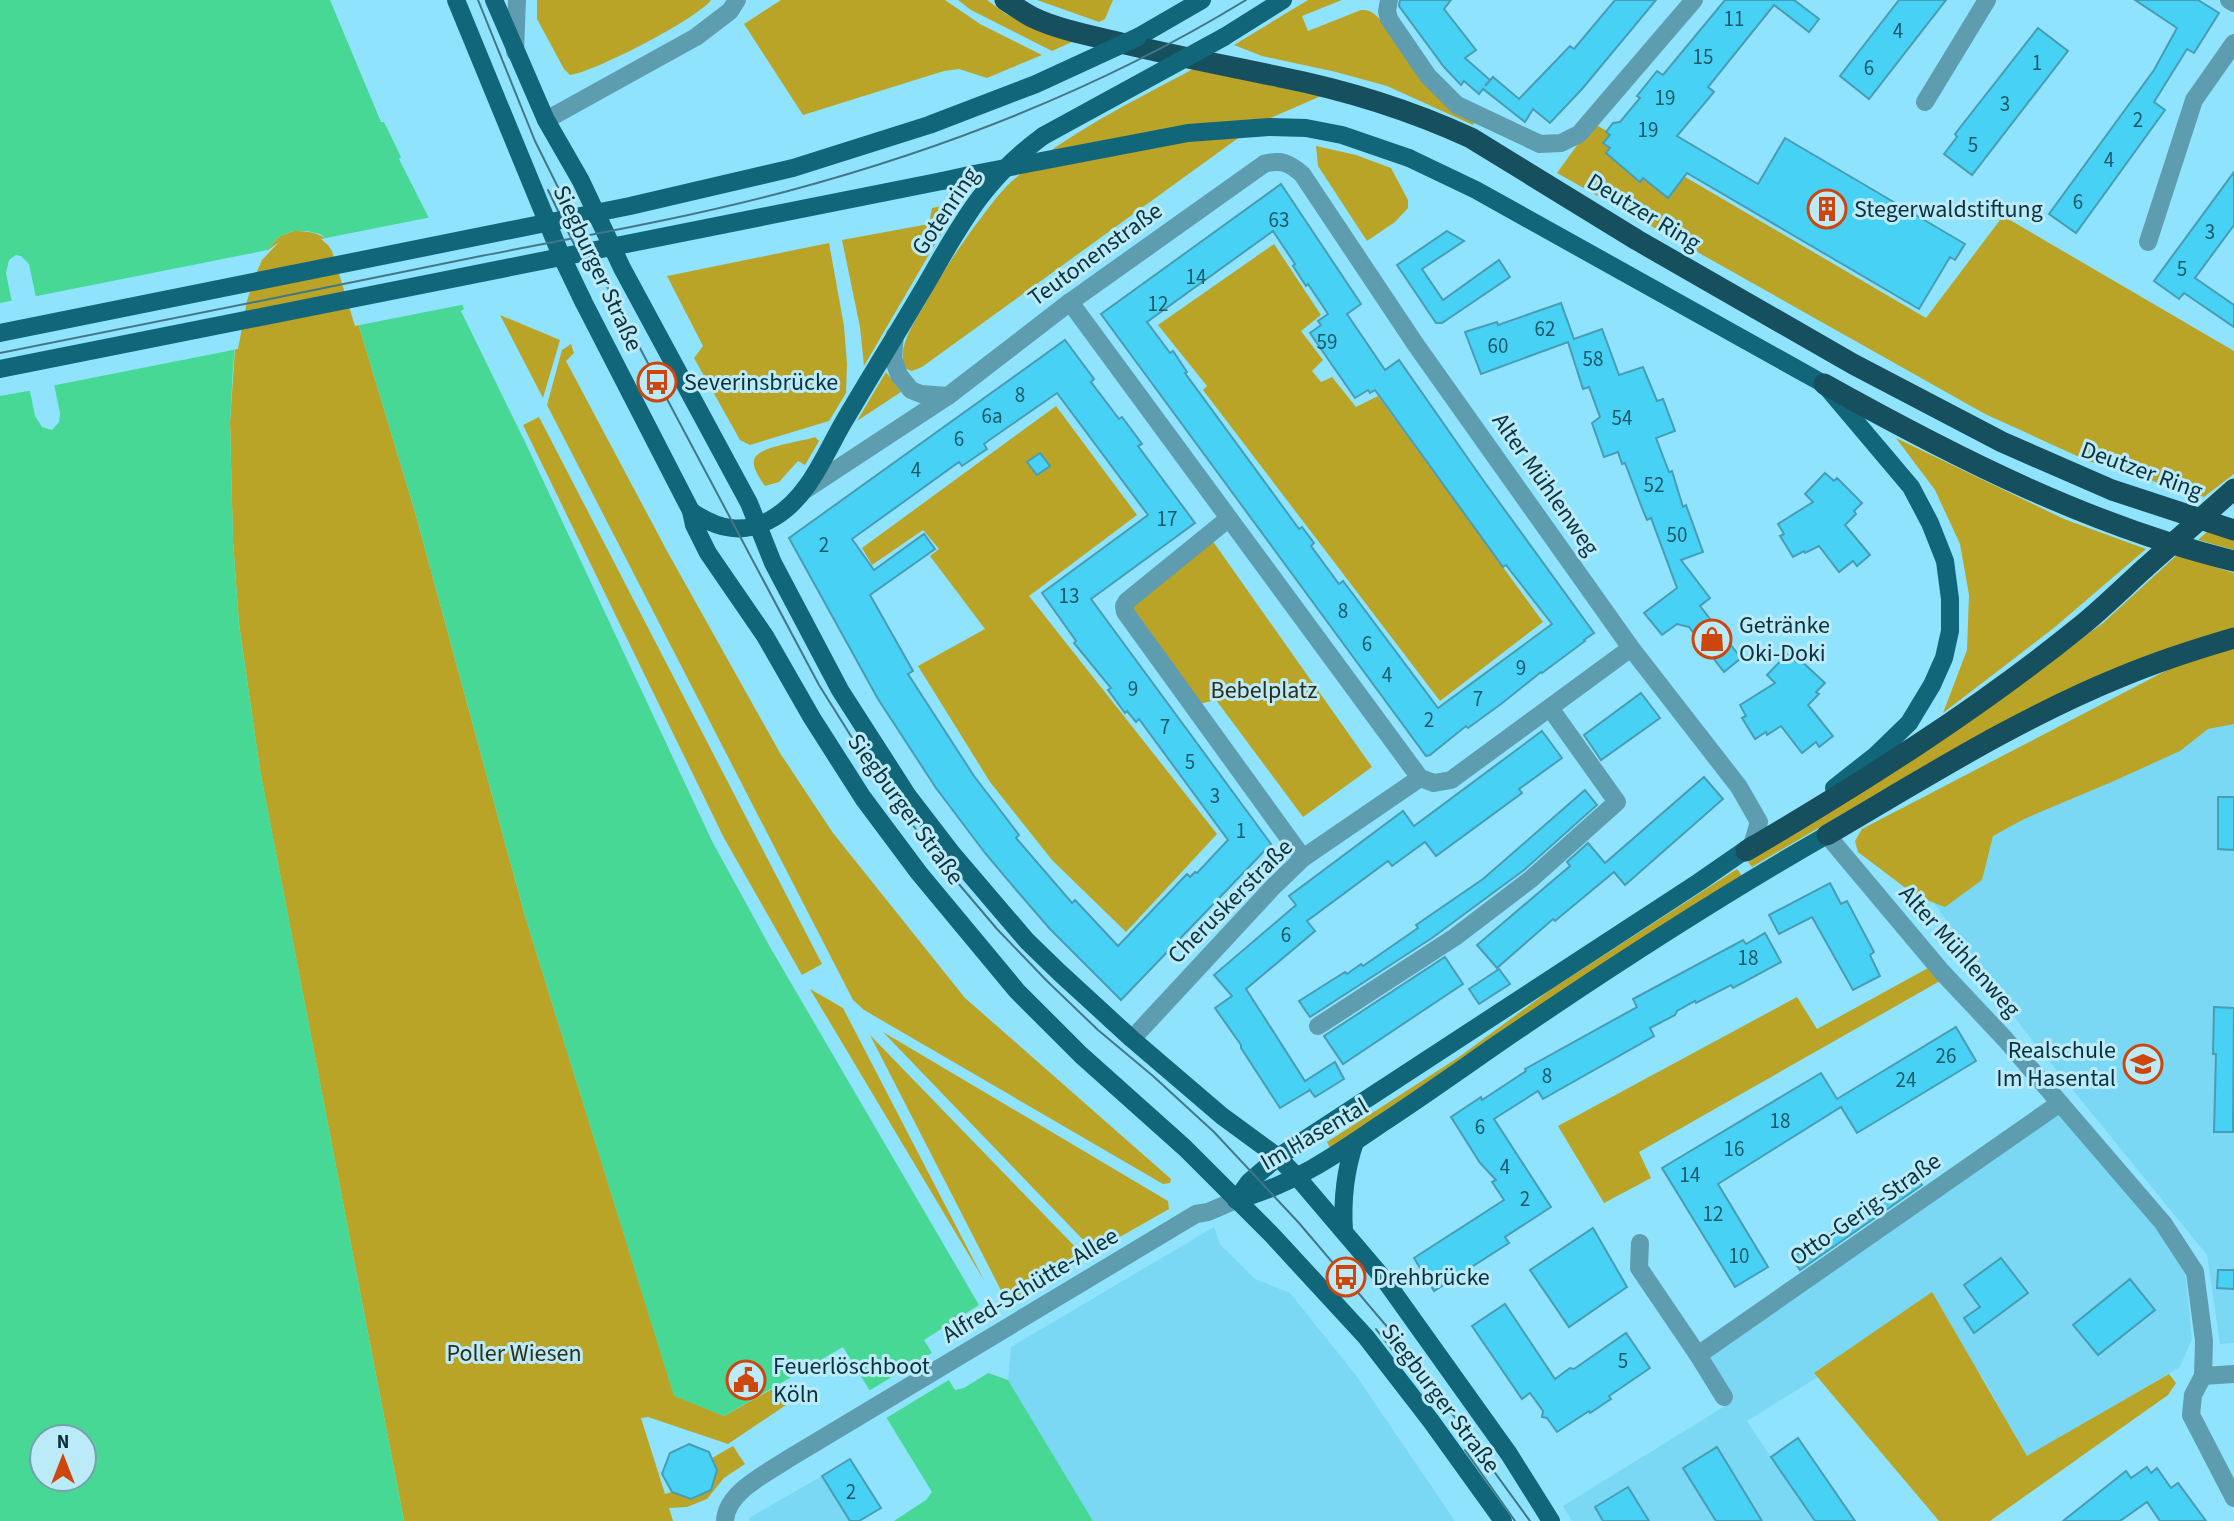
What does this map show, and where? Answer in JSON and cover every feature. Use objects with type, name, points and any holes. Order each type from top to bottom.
[{"type":"highway","name":"Deutzer Ring","points":[[1005,0],[1032,17],[1078,33],[1363,97],[1448,127],[1471,138],[1637,240],[1853,364],[2002,442],[2112,491],[2234,530]]},
{"type":"highway","points":[[1824,384],[1919,437],[1998,476],[2097,517],[2234,561]]},
{"type":"highway","points":[[1749,848],[1856,786],[1956,719],[2062,640],[2234,489]]},
{"type":"highway","points":[[1827,835],[1949,764],[2052,709],[2121,676],[2234,638]]},
{"type":"main road","name":"Siegburger Straße","points":[[456,0],[560,253],[691,511],[694,525],[708,553],[765,636],[812,718],[863,798],[919,873],[1017,991],[1081,1055],[1185,1148],[1272,1235],[1366,1337],[1503,1521]]},
{"type":"main road","name":"Siegburger Straße","points":[[494,0],[546,120],[581,181],[622,268],[767,521],[773,563],[839,690],[908,796],[951,852],[1027,940],[1132,1039],[1222,1116],[1303,1175],[1384,1279],[1502,1443],[1550,1521]]},
{"type":"main road","points":[[0,332],[640,204],[793,168],[929,125],[1036,85],[1138,37],[1202,0]]},
{"type":"main road","name":"Gotenring","points":[[805,490],[953,236],[983,191],[998,174],[1043,136],[1224,37],[1283,0]]},
{"type":"main road","points":[[1138,37],[1171,4]]},
{"type":"main road","points":[[0,369],[1188,132],[1269,127],[1307,128],[1342,135],[1409,158],[1476,190],[1824,384]]},
{"type":"main road","name":"Im Hasental","points":[[1236,1200],[1249,1182],[1278,1157],[1749,848],[1825,795],[1876,755],[1909,723],[1922,704],[1944,659],[1950,631],[1950,598],[1945,561],[1930,523],[1911,487],[1824,384]]},
{"type":"main road","name":"Teutonenstraße","points":[[767,521],[805,490]]},
{"type":"main road","points":[[691,511],[715,526],[727,529],[750,527],[767,521]]},
{"type":"main road","name":"Im Hasental","points":[[1236,1200],[1262,1193],[1303,1175],[1647,946],[1751,879],[1827,835]]},
{"type":"main road","points":[[1344,1231],[1343,1190],[1355,1142]]},
{"type":"street","points":[[515,52],[517,0]]},
{"type":"street","points":[[546,120],[695,37],[730,11],[737,0]]},
{"type":"street","points":[[1389,0],[1389,19],[1442,93],[1457,105],[1540,144],[1561,143],[1579,134],[1694,0]]},
{"type":"street","points":[[1924,102],[1987,0]]},
{"type":"street","points":[[2229,0],[2234,3]]},
{"type":"street","points":[[2148,242],[2194,100],[2234,43]]},
{"type":"street","name":"Teutonenstraße","points":[[805,490],[948,396],[1070,302],[1264,164],[1277,160]]},
{"type":"street","name":"Alter Mühlenweg","points":[[1277,160],[1290,164],[1302,174],[1416,345],[1631,648],[1739,787],[1759,822],[1749,848]]},
{"type":"street","points":[[1070,302],[1420,778],[1434,783],[1451,780],[1631,648]]},
{"type":"street","points":[[895,334],[893,358],[899,375],[911,390],[921,394],[948,396]]},
{"type":"street","points":[[1228,519],[1127,601],[1125,612],[1304,858]]},
{"type":"street","points":[[1318,1026],[1455,937],[1531,879],[1617,802],[1550,708]]},
{"type":"street","name":"Cheruskerstraße","points":[[1132,1039],[1273,887],[1304,858],[1420,778]]},
{"type":"street","name":"Alter Mühlenweg","points":[[1827,835],[1942,972],[2163,1223],[2195,1272],[2204,1341],[2203,1376],[2193,1395],[2191,1415],[2234,1498]]},
{"type":"street","name":"Otto-Gerig-Straße","points":[[1698,1355],[2060,1103]]},
{"type":"street","name":"Alfred-Schütte-Allee","points":[[725,1521],[726,1511],[736,1496],[812,1445],[1196,1214],[1236,1200]]},
{"type":"street","points":[[1640,1243],[1639,1268],[1724,1397]]},
{"type":"street","points":[[2203,1376],[2234,1374]]},
{"type":"shaded area","points":[[0,0],[330,0],[381,122],[384,122],[401,157],[399,159],[435,230],[464,309],[461,311],[712,841],[770,947],[979,1305],[924,1340],[955,1390],[964,1388],[988,1373],[1008,1380],[1093,1521],[894,1521],[926,1500],[932,1492],[843,1347],[724,1416],[674,1396],[525,916],[415,512],[336,250],[331,242],[320,234],[294,231],[280,236],[259,258],[236,334],[230,423],[233,541],[239,624],[260,769],[404,1521],[0,1521]],"holes":[[[16,255],[29,264],[60,413],[59,422],[52,430],[42,427],[35,416],[6,273],[9,260]]]},
{"type":"shaded area","name":"Realschule Im Hasental","points":[[2234,721],[2234,1343],[2220,1344],[2207,1255],[2024,1030],[1912,872],[2208,729]]},
{"type":"shaded area","points":[[2058,1113],[2158,1228],[2185,1272],[2192,1339],[2180,1367],[2027,1457],[1982,1376],[1815,1374],[1818,1377],[1747,1421],[1813,1521],[1572,1521],[1563,1506],[1733,1401],[1707,1356]]},
{"type":"shaded area","points":[[1214,1227],[1220,1244],[1255,1279],[1290,1293],[1355,1374],[1455,1521],[1093,1521],[1008,1380],[1011,1347]]},
{"type":"shaded area","points":[[822,1476],[850,1521],[750,1521],[749,1518]]},
{"type":"green space","points":[[537,0],[711,0],[702,9],[644,44],[600,65],[570,75],[564,69],[537,19]]},
{"type":"green space","points":[[781,0],[945,0],[980,24],[1042,55],[987,78],[959,69],[944,71],[803,115],[744,24]]},
{"type":"green space","points":[[958,0],[987,0],[1006,14],[1072,42],[1052,51],[971,10]]},
{"type":"green space","points":[[1037,0],[1113,0],[1105,19],[1099,22]]},
{"type":"green space","points":[[1308,0],[1342,0],[1302,16],[1308,31],[1361,10],[1368,10],[1376,15],[1435,92],[1461,115],[1475,122],[1473,125],[1387,86],[1262,56],[1234,45]]},
{"type":"green space","points":[[1193,69],[1321,96],[1259,123],[922,367],[912,371],[904,368],[905,342],[916,319],[954,255],[1006,187],[1076,134]]},
{"type":"green space","points":[[1593,123],[1926,318],[2003,216],[2234,351],[2234,474],[2204,497],[2088,461],[1985,414],[1557,173]]},
{"type":"green space","points":[[1316,146],[1356,155],[1391,168],[1408,200],[1408,208],[1395,222],[1367,241],[1318,166]]},
{"type":"green space","points":[[959,203],[864,366],[860,327],[842,240],[929,224],[932,208]]},
{"type":"green space","name":"Poller Wiesen","points":[[294,231],[318,234],[328,240],[336,250],[415,512],[525,916],[674,1395],[724,1416],[774,1388],[786,1405],[728,1444],[648,1417],[641,1418],[665,1494],[672,1492],[691,1499],[711,1490],[717,1471],[712,1458],[733,1446],[745,1464],[724,1478],[707,1499],[687,1507],[669,1508],[673,1521],[404,1521],[260,770],[239,624],[233,541],[230,423],[236,334],[259,258],[280,236]]},
{"type":"green space","points":[[829,243],[844,326],[846,393],[829,421],[750,445],[740,440],[694,358],[703,346],[667,276]]},
{"type":"green space","points":[[1274,244],[1321,315],[1301,331],[1323,360],[1312,371],[1321,382],[1332,377],[1356,407],[1378,396],[1543,622],[1440,701],[1203,390],[1207,386],[1158,325]]},
{"type":"green space","points":[[500,315],[560,340],[543,398]]},
{"type":"green space","points":[[571,344],[574,353],[566,361],[667,551],[780,753],[833,833],[965,998],[1171,1179],[1170,1183],[1163,1184],[864,1010],[853,1000],[547,405],[562,350]]},
{"type":"green space","points":[[886,372],[901,392],[857,421]]},
{"type":"green space","points":[[1056,406],[1137,515],[1029,596],[1217,834],[1126,932],[1052,860],[990,782],[918,666],[985,629],[930,556],[939,549],[923,530],[872,565],[862,548]]},
{"type":"green space","points":[[539,417],[822,964],[802,975],[724,838],[523,425]]},
{"type":"green space","points":[[815,437],[819,441],[805,465],[798,461],[779,482],[765,486],[754,467],[757,455],[771,448]]},
{"type":"green space","points":[[1896,438],[2064,519],[2146,549],[2055,627],[1943,713],[1967,650],[1969,595],[1960,544],[1935,490]]},
{"type":"green space","points":[[2209,530],[2234,538],[2234,550],[2198,540]]},
{"type":"green space","name":"Bebelplatz","points":[[1212,540],[1372,767],[1303,817],[1216,700],[1199,704],[1131,612],[1132,604]]},
{"type":"green space","points":[[2177,555],[2234,573],[2234,631],[1897,782],[1752,867],[1748,862],[1961,726],[2103,623]]},
{"type":"green space","points":[[2234,645],[2234,724],[2208,729],[2180,751],[2024,819],[1993,836],[1982,880],[1945,907],[1916,896],[1858,852],[1855,841],[1862,829],[2177,665]]},
{"type":"green space","points":[[1737,869],[1742,876],[1331,1150],[1327,1142],[1459,1057],[1550,990]]},
{"type":"green space","points":[[1928,968],[1940,981],[1639,1152],[1651,1178],[1604,1203],[1558,1126],[1797,997],[1817,1029]]},
{"type":"green space","points":[[810,989],[843,1008],[985,1282]]},
{"type":"green space","points":[[883,1032],[1168,1201],[1169,1209],[1097,1250],[1089,1246]]},
{"type":"green space","points":[[870,1035],[1084,1256],[1007,1302]]},
{"type":"green space","points":[[1932,1292],[2027,1456],[2169,1374],[2176,1383],[2168,1395],[1990,1521],[1939,1521],[1814,1373]]},
{"type":"pier","points":[[432,217],[466,304],[355,326],[332,251],[321,239]]},
{"type":"pier","points":[[279,242],[262,260],[255,276],[247,301],[238,349],[51,386],[32,297],[268,250]]},
{"type":"pier","points":[[15,300],[34,390],[0,396],[0,303]]},
{"type":"pier","points":[[935,1351],[952,1378],[883,1420],[867,1392]]},
{"type":"building","points":[[1400,0],[1451,0],[1444,9],[1476,50],[1465,58],[1490,80],[1485,86],[1493,77],[1519,99],[1570,46],[1574,49],[1615,0],[1656,0],[1550,123],[1533,109],[1525,122],[1483,89],[1479,94],[1464,81],[1461,85],[1444,67],[1399,6]]},
{"type":"building","points":[[1725,0],[1794,0],[1819,19],[1809,32],[1774,5],[1708,87],[1714,92],[1677,136],[1758,184],[1785,138],[1965,244],[1955,260],[1950,257],[1919,309],[1687,173],[1668,198],[1643,178],[1640,182],[1606,153],[1610,148],[1603,143],[1610,135],[1606,132],[1613,123],[1620,122],[1657,71],[1663,75]]},
{"type":"building","points":[[1899,0],[1946,0],[1869,99],[1840,76]]},
{"type":"building","points":[[2135,0],[2198,0],[2219,13],[2194,53],[2187,49],[2154,102],[2165,110],[2076,233],[2049,214],[2154,70],[2177,28]]},
{"type":"building","points":[[2038,28],[2068,51],[1972,175],[1944,154],[1957,137],[1955,134]]},
{"type":"building","points":[[2234,172],[2234,225],[2195,278],[2234,305],[2234,327],[2184,293],[2179,299],[2154,281]]},
{"type":"building","points":[[1281,184],[1361,304],[1347,314],[1385,370],[1399,360],[1594,633],[1501,704],[1426,756],[1101,314]],"holes":[[[1273,231],[1295,264],[1293,266],[1306,286],[1308,284],[1328,314],[1318,321],[1321,325],[1310,333],[1355,398],[1368,390],[1370,393],[1375,390],[1503,567],[1506,565],[1552,624],[1438,708],[1343,581],[1339,584],[1311,546],[1314,543],[1302,527],[1299,529],[1185,373],[1187,372],[1173,351],[1170,353],[1147,322]]]},
{"type":"building","points":[[1447,231],[1464,241],[1422,269],[1443,300],[1499,260],[1510,277],[1442,323],[1436,323],[1397,265]]},
{"type":"building","points":[[1561,303],[1574,339],[1602,329],[1619,375],[1643,367],[1657,401],[1663,399],[1675,431],[1656,438],[1669,472],[1672,471],[1683,507],[1686,505],[1703,552],[1681,560],[1710,598],[1700,606],[1741,658],[1724,672],[1689,627],[1677,624],[1662,635],[1644,613],[1677,588],[1651,518],[1647,520],[1625,463],[1622,464],[1618,452],[1604,457],[1592,423],[1600,417],[1589,387],[1583,389],[1568,342],[1481,374],[1465,332],[1497,322],[1498,325]]},
{"type":"building","points":[[1065,340],[1094,379],[1091,382],[1142,444],[1138,446],[1195,523],[1091,599],[1271,844],[1121,1000],[1050,929],[985,853],[936,788],[878,699],[789,538]],"holes":[[[1057,393],[1148,515],[1042,593],[1076,641],[1074,643],[1111,688],[1108,690],[1125,713],[1127,711],[1136,722],[1139,719],[1228,840],[1197,873],[1190,877],[1187,874],[1118,946],[1075,900],[1072,903],[1016,838],[1019,835],[974,776],[908,674],[913,671],[870,595],[935,549],[924,534],[874,570],[852,539],[959,462],[962,466],[987,449],[984,444]]]},
{"type":"building","points":[[1040,453],[1050,466],[1037,475],[1027,462]]},
{"type":"building","points":[[1825,473],[1834,481],[1837,478],[1862,503],[1845,525],[1870,555],[1857,566],[1853,561],[1839,572],[1819,546],[1793,557],[1780,536],[1784,534],[1778,524],[1813,502],[1805,494]]},
{"type":"building","points":[[1787,654],[1796,662],[1799,659],[1825,683],[1808,705],[1833,736],[1819,747],[1816,742],[1802,753],[1781,726],[1755,739],[1742,718],[1746,716],[1740,705],[1775,683],[1767,675]]},
{"type":"building","points":[[1641,693],[1660,718],[1601,760],[1584,735]]},
{"type":"building","points":[[1542,731],[1562,758],[1519,789],[1522,793],[1436,856],[1425,842],[1392,866],[1388,861],[1307,921],[1315,931],[1246,989],[1305,1081],[1335,1062],[1344,1079],[1315,1097],[1310,1090],[1280,1108],[1215,1008],[1232,996],[1214,975],[1296,905],[1289,896],[1403,811],[1414,826]]},
{"type":"building","points":[[1704,777],[1723,799],[1625,885],[1614,872],[1555,921],[1553,919],[1497,968],[1477,945],[1570,866],[1567,862],[1588,843],[1605,863]]},
{"type":"building","points":[[1585,790],[1597,805],[1524,870],[1432,938],[1310,1017],[1299,1001],[1345,972],[1347,974],[1361,964],[1363,966],[1418,928],[1416,925],[1483,879]]},
{"type":"building","points":[[2218,797],[2234,797],[2234,850],[2218,849]]},
{"type":"building","points":[[1830,883],[1841,904],[1847,901],[1874,952],[1870,955],[1880,976],[1853,990],[1812,917],[1779,934],[1769,915]]},
{"type":"building","points":[[1765,933],[1781,962],[1733,988],[1731,985],[1696,1003],[1695,1001],[1650,1028],[1654,1036],[1543,1099],[1538,1091],[1494,1119],[1551,1207],[1505,1237],[1509,1243],[1434,1291],[1414,1258],[1504,1200],[1492,1182],[1496,1180],[1480,1163],[1451,1117],[1481,1097],[1482,1100],[1526,1071],[1525,1069],[1637,1007],[1633,999],[1743,940],[1746,944]]},
{"type":"building","points":[[1445,957],[1463,984],[1343,1064],[1324,1036]]},
{"type":"building","points":[[1499,969],[1510,984],[1479,1004],[1469,989]]},
{"type":"building","points":[[2214,1007],[2234,1008],[2233,1132],[2214,1132]]},
{"type":"building","points":[[1956,1027],[1976,1061],[1857,1133],[1841,1107],[1718,1184],[1768,1267],[1735,1287],[1662,1168],[1821,1073],[1837,1099]]},
{"type":"building","points":[[1915,1175],[1922,1185],[1800,1270],[1792,1258]]},
{"type":"building","points":[[1593,1228],[1627,1287],[1569,1327],[1530,1270]]},
{"type":"building","points":[[2001,1258],[2028,1293],[1974,1333],[1964,1318],[1980,1307],[1964,1285]]},
{"type":"building","points":[[2218,1270],[2234,1270],[2234,1289],[2217,1288]]},
{"type":"building","points":[[2130,1279],[2155,1310],[2098,1355],[2073,1325]]},
{"type":"building","points":[[1505,1304],[1555,1379],[1626,1333],[1650,1368],[1609,1396],[1611,1399],[1557,1432],[1547,1418],[1542,1417],[1543,1411],[1530,1393],[1522,1399],[1472,1326]]},
{"type":"building","points":[[1798,1438],[1855,1521],[1815,1521],[1771,1457]]},
{"type":"building","points":[[689,1444],[709,1452],[717,1470],[711,1490],[691,1499],[672,1492],[662,1474],[670,1453]]},
{"type":"building","points":[[1717,1447],[1762,1521],[1716,1521],[1683,1468]]},
{"type":"building","points":[[850,1459],[881,1508],[859,1521],[850,1521],[822,1476]]},
{"type":"building","points":[[2147,1467],[2151,1473],[2157,1468],[2171,1488],[2178,1483],[2206,1521],[2160,1521],[2147,1502],[2120,1521],[2063,1521],[2126,1471],[2131,1478]]},
{"type":"building","points":[[1628,1487],[1649,1521],[1603,1521],[1595,1507]]},
{"type":"tram line","points":[[478,0],[535,141],[608,288],[819,685],[881,784],[997,929],[1098,1030],[1214,1132],[1299,1223],[1400,1342],[1530,1521]]},
{"type":"tram line","points":[[0,353],[635,226],[788,191],[907,155],[1024,112],[1137,60],[1246,0]]},
{"type":"tram line","points":[[548,190],[574,244]]},
{"type":"tram line","points":[[1376,1329],[1406,1368]]},
{"type":"tram line","points":[[1465,1450],[1515,1521]]},
{"type":"place","name":"Stegerwaldstiftung","points":[[1827,209]]},
{"type":"place","name":"Severinsbrücke","points":[[657,382]]},
{"type":"place","name":"Getränke Oki-Doki","points":[[1712,639]]},
{"type":"place","name":"Realschule Im Hasental","points":[[2143,1064]]},
{"type":"place","name":"Drehbrücke","points":[[1346,1277]]},
{"type":"place","name":"Feuerlöschboot Köln","points":[[746,1380]]}]
